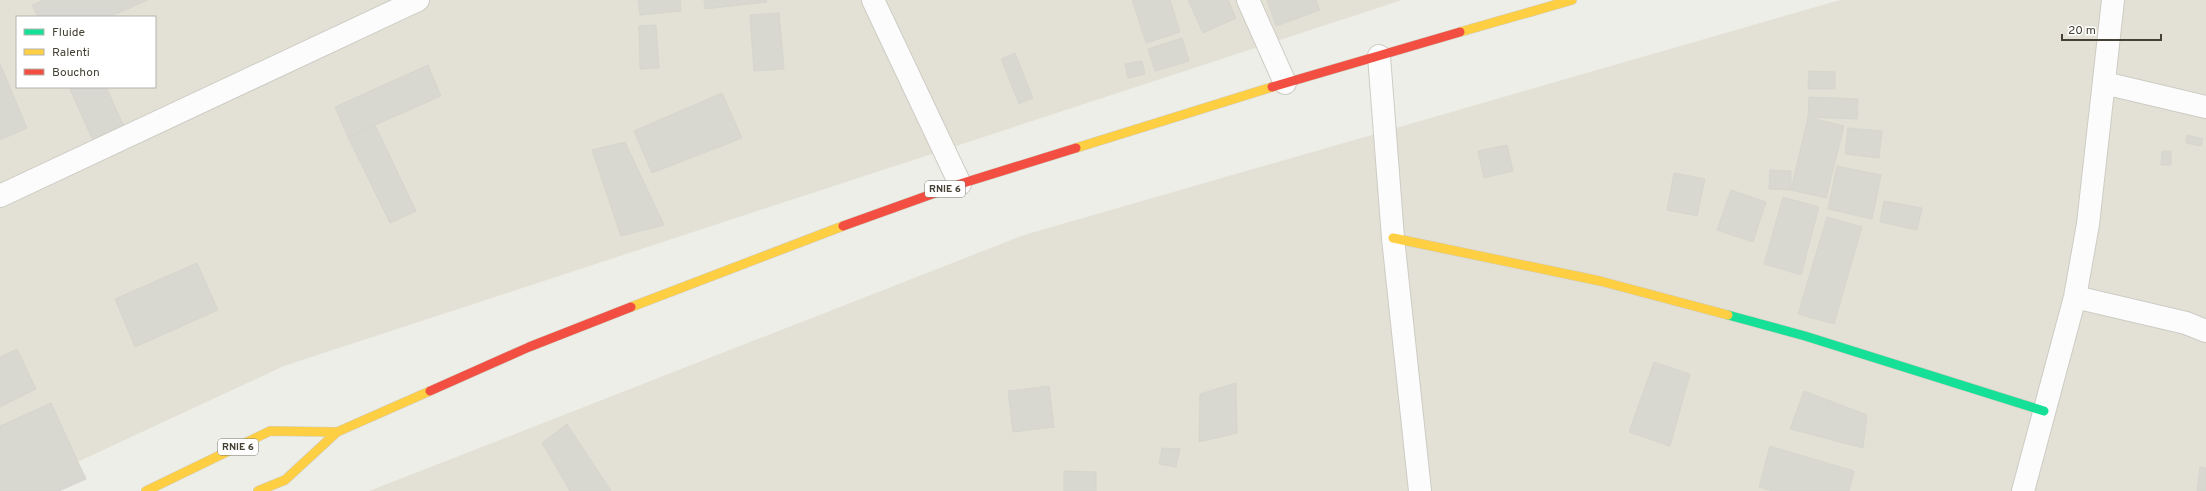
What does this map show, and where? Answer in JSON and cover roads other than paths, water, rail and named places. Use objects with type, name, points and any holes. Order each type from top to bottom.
[{"type":"main road","name":"RNIE 6","points":[[258,491],[285,480],[336,432],[529,347],[863,218],[960,184],[1285,83],[1568,0]]},
{"type":"main road","points":[[1393,238],[1615,285],[1805,336],[2044,411]]},
{"type":"main road","name":"RNIE 6","points":[[146,491],[270,431],[336,432]]},
{"type":"street","points":[[0,196],[418,0]]},
{"type":"street","points":[[872,0],[960,184]]},
{"type":"street","points":[[1248,0],[1285,83]]},
{"type":"street","points":[[2023,491],[2075,297],[2088,224],[2113,0]]},
{"type":"street","points":[[1379,56],[1393,238],[1420,491]]},
{"type":"street","points":[[2104,83],[2206,107]]},
{"type":"street","points":[[2075,297],[2186,322],[2206,331]]}]
